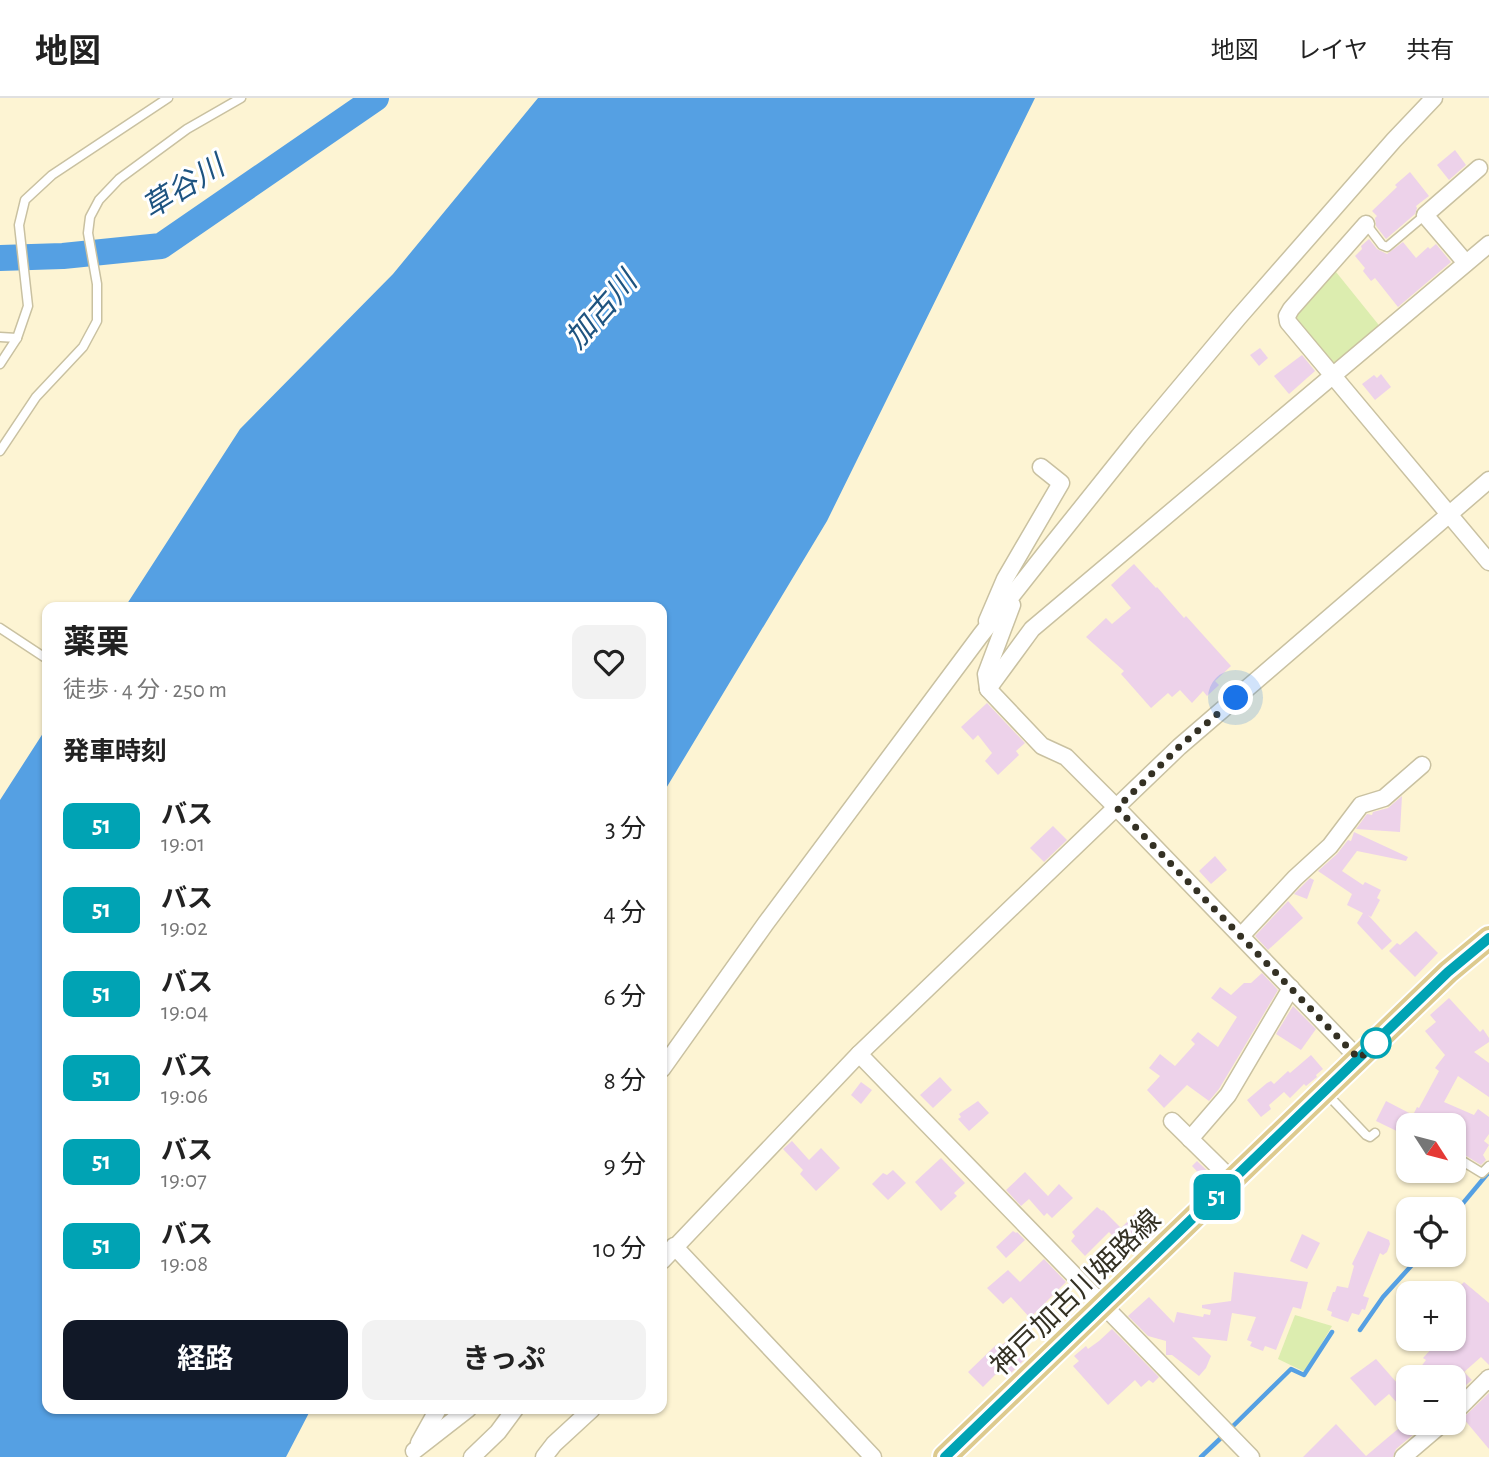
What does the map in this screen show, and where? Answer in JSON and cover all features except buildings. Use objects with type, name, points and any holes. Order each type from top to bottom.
[{"type":"main road","name":"神戸加古川姫路線","points":[[945,1457],[1448,972],[1489,938]]},
{"type":"street","points":[[667,1059],[980,636],[1131,446],[1394,140],[1434,98]]},
{"type":"street","points":[[1466,263],[1425,215],[1479,168]]},
{"type":"street","points":[[1366,224],[1291,309],[1287,322],[1489,562]]},
{"type":"street","points":[[988,690],[1032,629],[1489,244]]},
{"type":"street","points":[[980,636],[1005,579],[1061,484],[1041,467]]},
{"type":"street","points":[[667,1255],[859,1054],[1179,747],[1489,480]]},
{"type":"street","points":[[1014,596],[1011,612],[986,674],[988,690],[1042,746],[1066,757],[1359,1059]]},
{"type":"street","points":[[1241,936],[1294,878],[1330,846],[1361,805],[1384,798],[1422,765]]},
{"type":"street","points":[[1190,1139],[1228,1095],[1291,988]]},
{"type":"street","points":[[859,1054],[1251,1457]]},
{"type":"street","points":[[1172,1122],[1233,1181]]},
{"type":"street","points":[[674,1246],[873,1457]]},
{"type":"street","points":[[1466,1401],[1489,1378]]},
{"type":"street","points":[[413,1454],[435,1414]]},
{"type":"street","points":[[413,1454],[462,1414]]},
{"type":"street","points":[[472,1457],[498,1432],[511,1414]]},
{"type":"street","points":[[544,1457],[587,1414]]},
{"type":"street","points":[[1402,1457],[1429,1435]]},
{"type":"lane","points":[[0,364],[17,338],[28,306],[19,225],[25,200],[52,175],[168,98]]},
{"type":"lane","points":[[0,451],[36,397],[83,347],[97,321],[99,303],[88,233],[90,217],[99,200],[119,179],[187,129],[241,98]]},
{"type":"lane","points":[[1366,224],[1382,245],[1387,247],[1425,215]]},
{"type":"lane","points":[[0,337],[17,338]]},
{"type":"lane","points":[[0,628],[42,656]]},
{"type":"lane","points":[[1325,1092],[1366,1135],[1370,1137],[1375,1133]]},
{"type":"lane","points":[[1466,1163],[1482,1173],[1489,1166]]},
{"type":"green space","points":[[1332,267],[1382,329],[1333,369],[1292,320]]},
{"type":"green space","points":[[1295,1315],[1332,1326],[1305,1372],[1278,1359]]},
{"type":"water","name":"加古川","points":[[538,98],[1035,98],[827,521],[667,787],[667,602],[128,602],[240,429],[393,274]]},
{"type":"water","points":[[42,735],[42,1414],[308,1414],[286,1457],[0,1457],[0,800]]},
{"type":"waterway","name":"草谷川","points":[[0,258],[63,256],[161,246],[376,98]]},
{"type":"waterway","points":[[1466,1200],[1489,1172]]},
{"type":"waterway","points":[[1360,1330],[1383,1297],[1410,1267]]},
{"type":"waterway","points":[[1229,1430],[1291,1369],[1304,1375],[1332,1332]]},
{"type":"waterway","points":[[1201,1457],[1223,1436]]},
{"type":"bus line","name":"51","points":[[945,1457],[1448,972],[1489,938]]},
{"type":"route","points":[[1236,698],[1179,747],[1117,808],[1359,1059],[1376,1043]]}]
